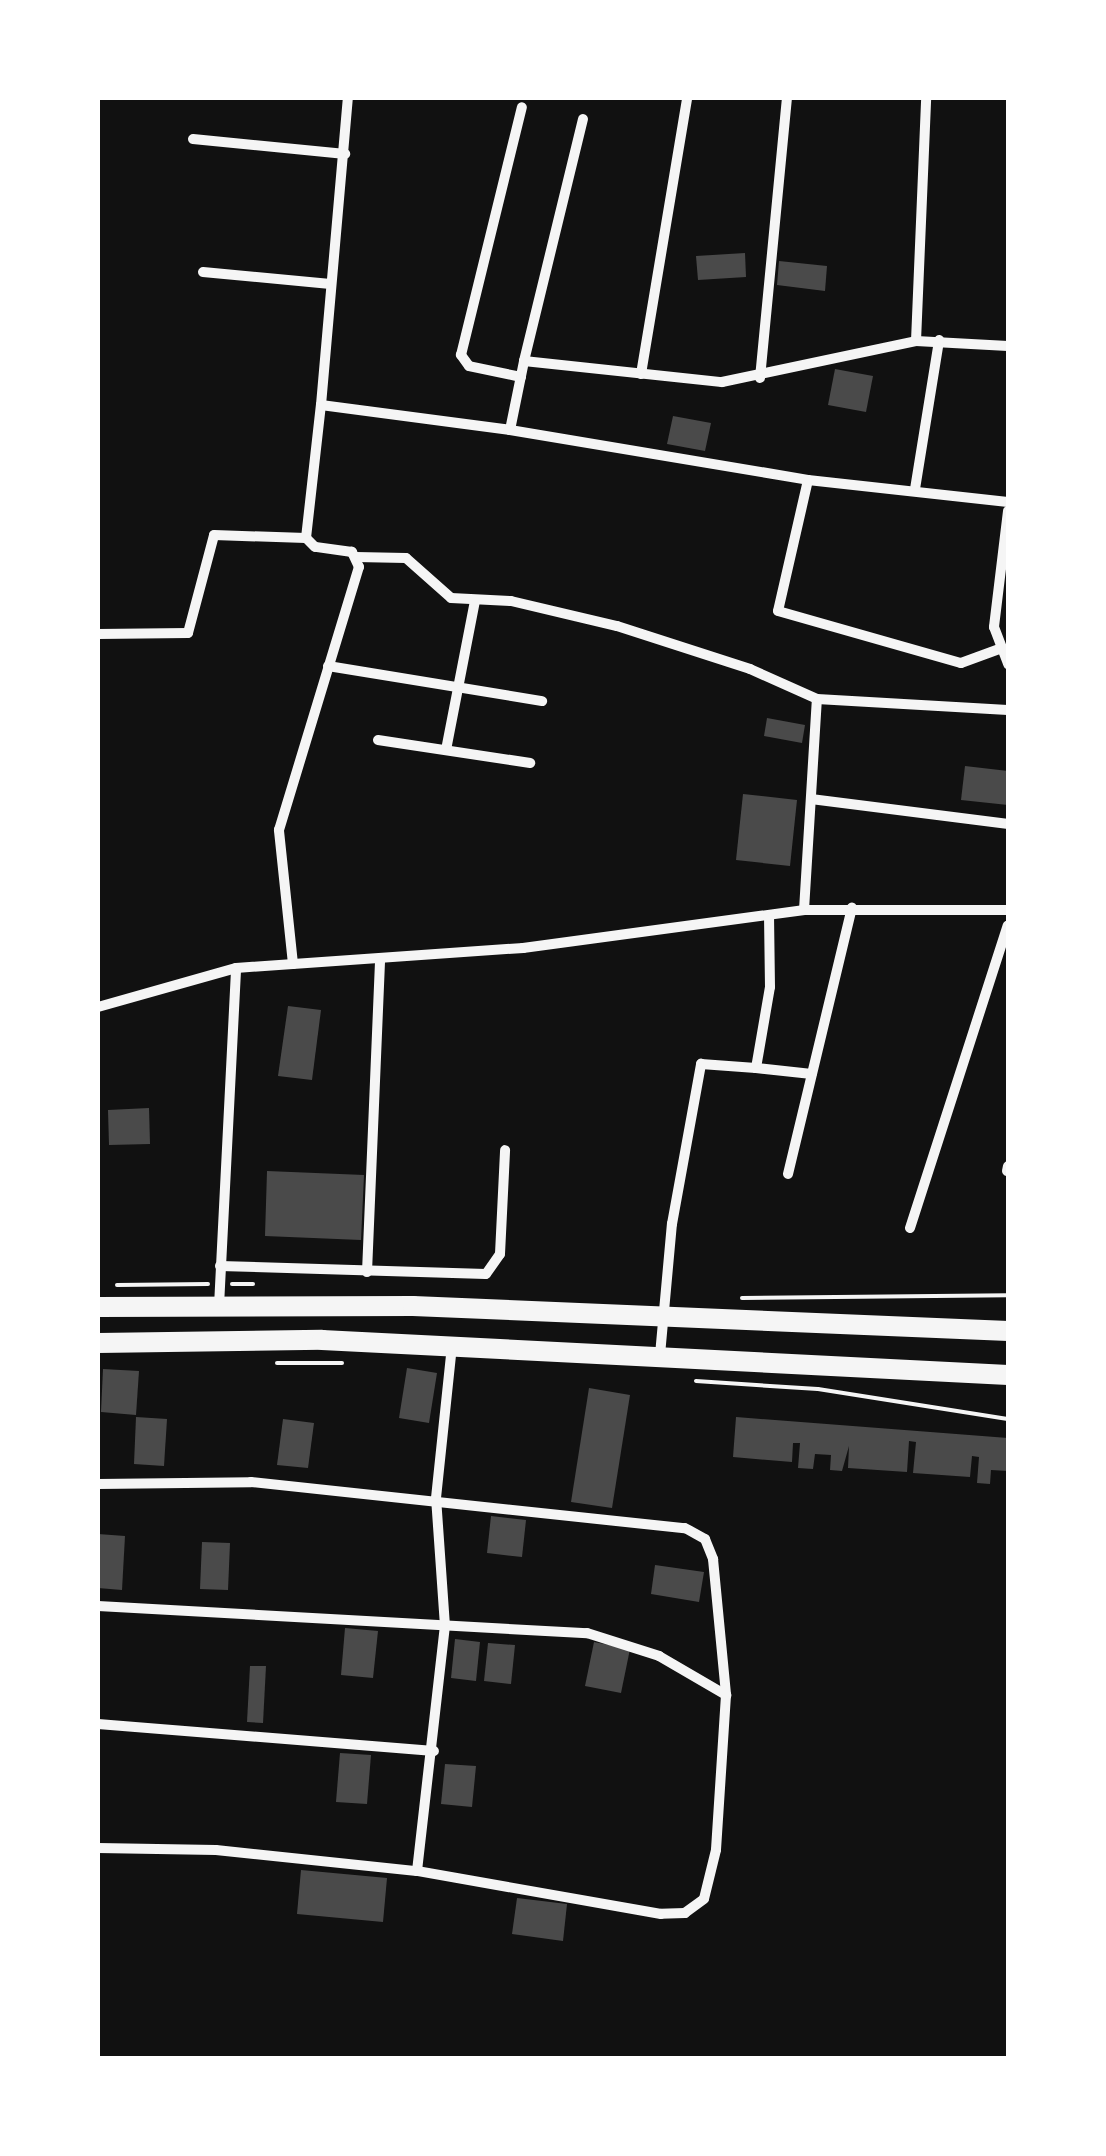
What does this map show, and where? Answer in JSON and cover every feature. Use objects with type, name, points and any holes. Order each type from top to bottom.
[{"type":"main road","points":[[218,1341],[220,1306]]},
{"type":"main road","points":[[98,1307],[413,1306],[1008,1331]]},
{"type":"main road","points":[[98,1342],[452,1345],[1008,1375]]},
{"type":"street","points":[[306,538],[348,98]]},
{"type":"street","points":[[641,374],[687,98]]},
{"type":"street","points":[[760,378],[788,98]]},
{"type":"street","points":[[916,341],[926,98]]},
{"type":"street","points":[[521,377],[469,366],[460,355],[522,106]]},
{"type":"street","points":[[510,430],[583,119]]},
{"type":"street","points":[[193,139],[345,154]]},
{"type":"street","points":[[204,272],[330,284]]},
{"type":"street","points":[[915,489],[939,340]]},
{"type":"street","points":[[524,361],[722,382],[760,378],[848,352],[916,341],[1008,346]]},
{"type":"street","points":[[321,405],[510,430],[808,480],[1008,502]]},
{"type":"street","points":[[808,480],[778,611],[961,664],[999,650]]},
{"type":"street","points":[[1008,511],[995,600],[999,650],[1008,664]]},
{"type":"street","points":[[98,634],[188,632],[214,535],[306,538],[315,547],[356,557],[406,558],[451,598],[511,601],[617,626],[750,669],[817,699],[1008,710]]},
{"type":"street","points":[[293,964],[279,830],[357,576],[356,557]]},
{"type":"street","points":[[446,750],[475,600]]},
{"type":"street","points":[[328,666],[542,700]]},
{"type":"street","points":[[804,910],[817,699]]},
{"type":"street","points":[[378,740],[530,763]]},
{"type":"street","points":[[811,799],[1008,824]]},
{"type":"street","points":[[788,1174],[852,908]]},
{"type":"street","points":[[98,1007],[236,968],[638,936],[804,910],[1008,910]]},
{"type":"street","points":[[756,1068],[770,988],[769,916]]},
{"type":"street","points":[[910,1228],[1008,925]]},
{"type":"street","points":[[367,1272],[380,958]]},
{"type":"street","points":[[220,1306],[236,968]]},
{"type":"street","points":[[660,1355],[662,1319],[702,1064],[812,1074]]},
{"type":"street","points":[[220,1266],[486,1274],[496,1267],[505,1150]]},
{"type":"street","points":[[417,1872],[434,1751],[444,1626],[436,1498],[452,1345]]},
{"type":"street","points":[[98,1484],[251,1482],[436,1498],[685,1528],[706,1539],[714,1559],[726,1696],[716,1850],[704,1899],[685,1913],[661,1914],[417,1872],[216,1850],[98,1848]]},
{"type":"street","points":[[98,1606],[622,1640],[726,1696]]},
{"type":"street","points":[[98,1724],[434,1751]]},
{"type":"path","points":[[262,1362],[360,1363]]},
{"type":"path","points":[[688,1380],[818,1389],[1008,1419]]},
{"type":"building","points":[[745,253],[746,277],[698,280],[696,256]]},
{"type":"building","points":[[779,261],[827,266],[825,291],[777,285]]},
{"type":"building","points":[[835,369],[873,376],[866,412],[828,405]]},
{"type":"building","points":[[673,416],[711,423],[705,451],[667,444]]},
{"type":"building","points":[[767,718],[805,725],[802,743],[764,736]]},
{"type":"building","points":[[965,766],[1008,771],[1008,805],[961,800]]},
{"type":"building","points":[[743,794],[797,800],[790,866],[736,860]]},
{"type":"building","points":[[288,1006],[321,1010],[312,1080],[278,1076]]},
{"type":"building","points":[[149,1108],[150,1144],[109,1145],[108,1110]]},
{"type":"building","points":[[267,1171],[364,1175],[361,1240],[265,1236]]},
{"type":"building","points":[[407,1368],[437,1373],[429,1423],[399,1418]]},
{"type":"building","points":[[103,1369],[139,1371],[136,1415],[101,1412]]},
{"type":"building","points":[[589,1388],[630,1395],[612,1508],[571,1502]]},
{"type":"building","points":[[136,1417],[167,1419],[164,1466],[134,1464]]},
{"type":"building","points":[[736,1417],[1008,1438],[1008,1471],[991,1470],[990,1484],[977,1483],[979,1457],[972,1456],[970,1477],[913,1473],[916,1442],[909,1441],[907,1472],[848,1468],[849,1446],[842,1471],[830,1470],[831,1455],[815,1454],[813,1469],[798,1468],[800,1443],[793,1443],[792,1462],[733,1457]]},
{"type":"building","points":[[283,1419],[314,1423],[308,1468],[277,1465]]},
{"type":"building","points":[[491,1516],[526,1520],[522,1557],[487,1553]]},
{"type":"building","points":[[98,1534],[125,1536],[122,1590],[98,1588]]},
{"type":"building","points":[[202,1542],[230,1543],[228,1590],[200,1589]]},
{"type":"building","points":[[655,1565],[704,1572],[699,1602],[651,1594]]},
{"type":"building","points":[[345,1628],[378,1631],[373,1678],[341,1675]]},
{"type":"building","points":[[455,1639],[480,1642],[476,1681],[451,1678]]},
{"type":"building","points":[[594,1642],[630,1649],[621,1693],[585,1686]]},
{"type":"building","points":[[488,1643],[515,1645],[511,1684],[484,1681]]},
{"type":"building","points":[[250,1666],[266,1666],[263,1723],[247,1722]]},
{"type":"building","points":[[340,1753],[371,1755],[367,1804],[336,1802]]},
{"type":"building","points":[[445,1764],[476,1766],[472,1807],[441,1804]]},
{"type":"building","points":[[301,1870],[387,1878],[383,1922],[297,1914]]},
{"type":"building","points":[[517,1898],[567,1904],[563,1941],[512,1934]]}]
